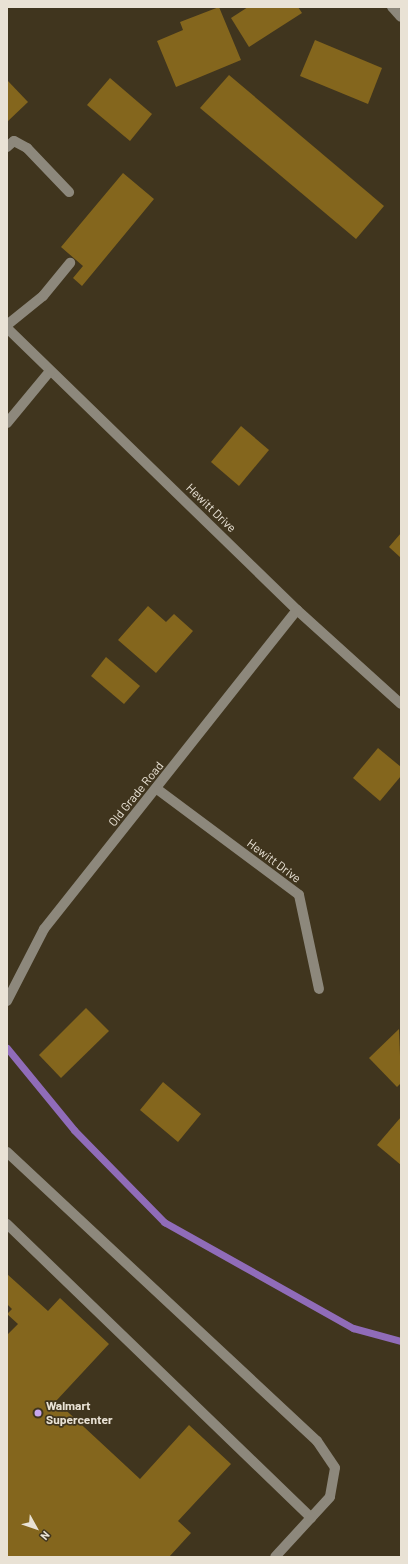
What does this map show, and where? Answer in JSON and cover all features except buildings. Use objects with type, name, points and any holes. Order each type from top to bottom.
[{"type":"street","points":[[392,7],[401,17]]},
{"type":"street","points":[[7,146],[14,141],[27,148],[69,192]]},
{"type":"street","points":[[7,325],[43,296],[70,263]]},
{"type":"street","name":"Hewitt Drive","points":[[7,328],[297,610],[401,704]]},
{"type":"street","points":[[7,423],[50,371]]},
{"type":"street","name":"Old Grade Road","points":[[7,1001],[44,929],[157,789],[297,610]]},
{"type":"street","name":"Hewitt Drive","points":[[157,789],[299,895],[319,989]]},
{"type":"street","points":[[7,1152],[317,1441],[335,1468],[335,1485],[330,1497],[275,1557]]},
{"type":"street","points":[[7,1224],[311,1518]]},
{"type":"waterway","points":[[7,1048],[74,1130],[164,1222],[353,1328],[401,1341]]},
{"type":"place","name":"Walmart Supercenter","points":[[38,1413]]}]
